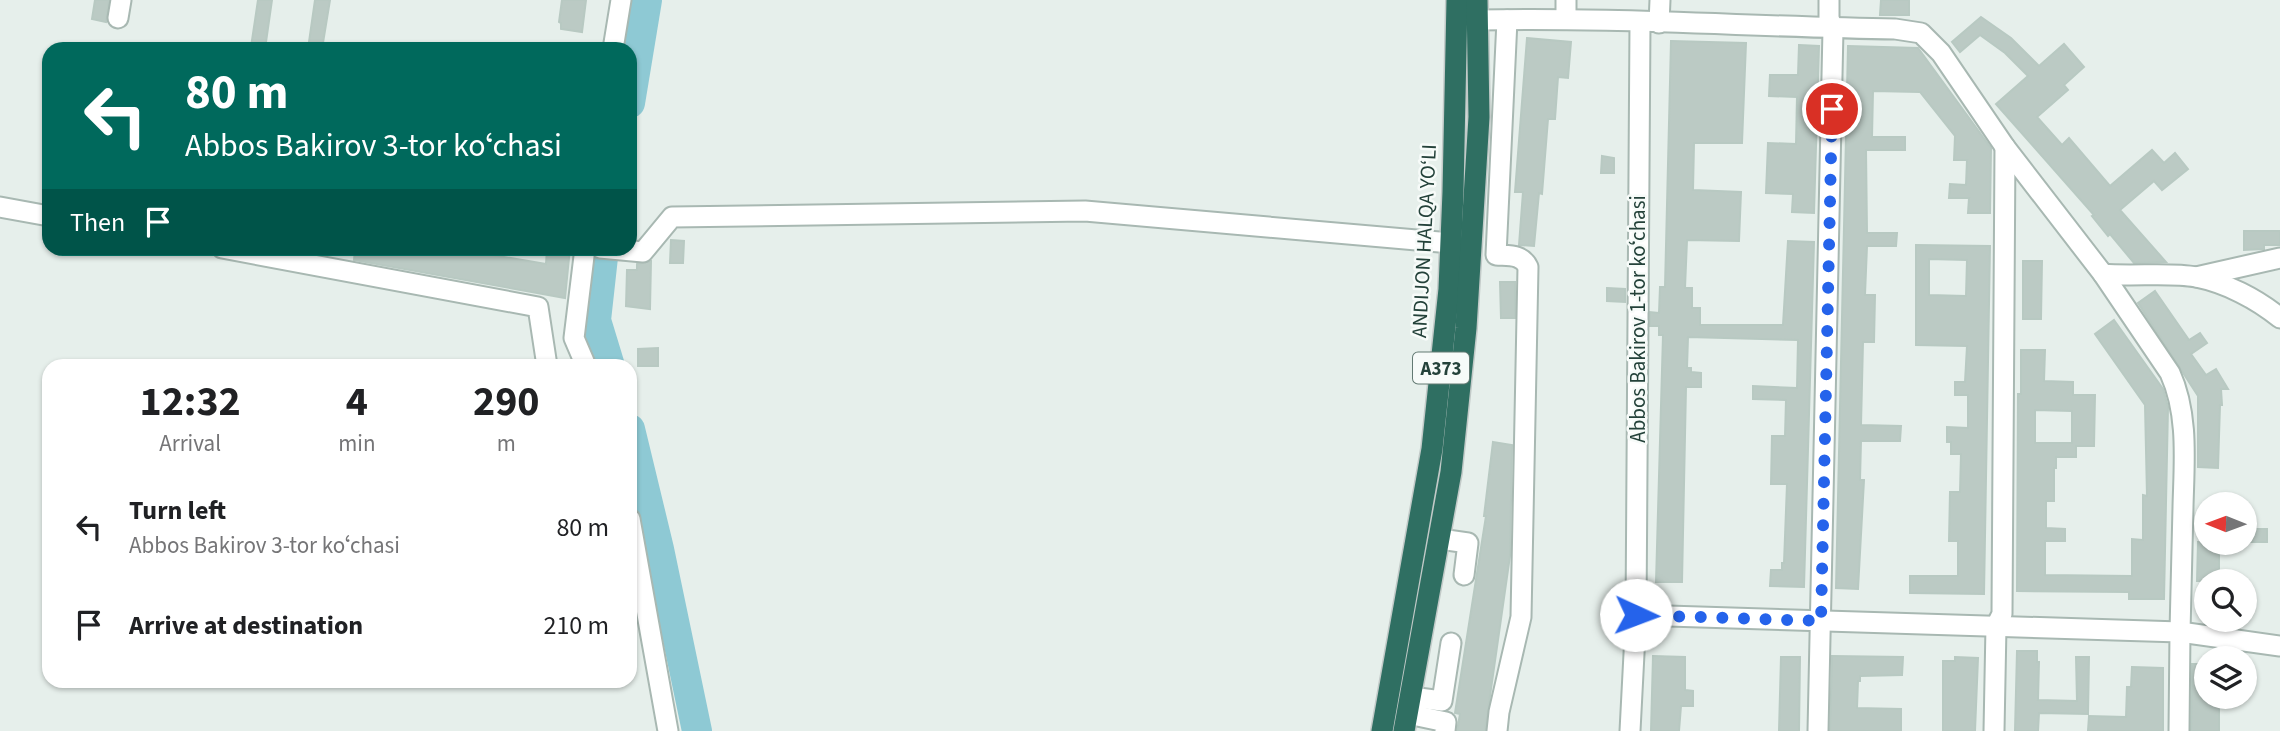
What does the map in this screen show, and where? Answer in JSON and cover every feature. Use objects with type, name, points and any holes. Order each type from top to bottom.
[{"type":"highway","name":"ANDIJON HALQA YO‘LI","points":[[1382,731],[1432,449],[1449,289],[1457,0]]},
{"type":"highway","name":"A373","points":[[1408,714],[1451,472],[1466,328],[1479,117],[1477,10]]},
{"type":"street","points":[[614,42],[621,0]]},
{"type":"street","name":"Abbos Bakirov 1-tor koʻchasi","points":[[1630,731],[1636,615],[1649,23],[1660,0]]},
{"type":"street","points":[[1818,731],[1833,29],[1829,18],[1829,0]]},
{"type":"street","points":[[1477,10],[1507,20],[1566,9],[1649,23],[1895,29],[1920,33],[1941,53],[2005,147],[2103,274],[2171,373],[2181,403],[2184,450],[2179,731]]},
{"type":"street","points":[[1496,255],[1507,20]]},
{"type":"street","points":[[1994,731],[1996,626],[2002,614],[2005,147]]},
{"type":"street","points":[[0,207],[42,215]]},
{"type":"street","points":[[637,252],[643,253],[671,218],[1085,211],[1451,243]]},
{"type":"street","points":[[1471,254],[1519,257],[1525,260],[1528,267],[1521,617],[1497,731]]},
{"type":"street","points":[[265,256],[538,307],[546,359]]},
{"type":"street","points":[[583,256],[574,338],[583,359]]},
{"type":"street","points":[[2103,274],[2196,277],[2280,258]]},
{"type":"street","points":[[2196,277],[2262,303],[2280,318]]},
{"type":"street","points":[[1440,538],[1468,543],[1464,575]]},
{"type":"street","points":[[637,558],[668,731]]},
{"type":"street","points":[[1636,615],[2180,632],[2280,646]]},
{"type":"street","points":[[1408,714],[1442,701],[1451,643]]},
{"type":"street","points":[[1408,714],[1446,722],[1445,731]]},
{"type":"building","points":[[95,0],[109,0],[106,22],[92,19]]},
{"type":"building","points":[[258,0],[272,0],[266,42],[252,42]]},
{"type":"building","points":[[315,0],[330,0],[323,42],[309,42]]},
{"type":"building","points":[[562,0],[586,0],[582,32],[561,29],[559,22]]},
{"type":"building","points":[[1881,0],[1909,0],[1909,15],[1880,15]]},
{"type":"building","points":[[1981,17],[2011,38],[2039,66],[2064,44],[2084,67],[2064,85],[2068,90],[2037,117],[2062,145],[2069,138],[2110,186],[2152,150],[2164,163],[2175,153],[2188,169],[2162,190],[2154,181],[2120,210],[2166,262],[2134,263],[1996,104],[2028,76],[2005,53],[1980,35],[1960,52],[1952,42]]},
{"type":"building","points":[[1527,38],[1571,42],[1568,78],[1558,77],[1555,119],[1548,119],[1542,194],[1539,193],[1534,246],[1519,245],[1523,192],[1515,192]]},
{"type":"building","points":[[1671,41],[1746,43],[1742,143],[1694,143],[1693,190],[1741,192],[1739,241],[1687,240],[1685,288],[1692,288],[1692,308],[1700,308],[1700,325],[1783,325],[1788,241],[1814,242],[1804,587],[1770,586],[1771,570],[1782,570],[1784,563],[1787,484],[1771,484],[1772,436],[1785,436],[1786,400],[1753,399],[1753,386],[1797,388],[1798,340],[1688,337],[1687,368],[1691,368],[1691,372],[1701,373],[1701,387],[1686,387],[1682,582],[1656,582],[1663,335],[1659,335],[1659,326],[1650,326],[1650,312],[1659,313],[1660,287],[1665,287]]},
{"type":"building","points":[[1799,45],[1819,46],[1814,213],[1792,212],[1793,194],[1766,193],[1768,143],[1796,144],[1797,97],[1769,96],[1770,75],[1798,75]]},
{"type":"building","points":[[1848,46],[1918,48],[1991,148],[1990,213],[1968,213],[1969,198],[1949,198],[1950,184],[1966,185],[1967,160],[1954,160],[1955,136],[1920,92],[1873,91],[1872,137],[1905,137],[1905,150],[1866,150],[1867,233],[1897,233],[1896,246],[1867,246],[1865,295],[1875,295],[1874,342],[1863,342],[1861,425],[1901,426],[1900,441],[1861,441],[1860,480],[1864,480],[1858,589],[1836,588]]},
{"type":"building","points":[[1602,156],[1614,158],[1614,173],[1601,173]]},
{"type":"building","points":[[2244,231],[2280,231],[2280,245],[2264,245],[2264,249],[2244,250]]},
{"type":"building","points":[[671,240],[684,241],[683,263],[670,263]]},
{"type":"building","points":[[1916,245],[1990,246],[1984,594],[1910,593],[1910,576],[1958,576],[1958,541],[1949,541],[1950,492],[1960,492],[1961,454],[1951,454],[1951,442],[1947,442],[1947,427],[1968,428],[1968,395],[1955,395],[1955,382],[1965,382],[1967,346],[1916,345]],"holes":[[[1929,259],[1967,260],[1966,296],[1929,295]]]},
{"type":"building","points":[[354,256],[498,256],[546,264],[546,256],[569,256],[565,298],[354,260]]},
{"type":"building","points":[[651,261],[650,309],[626,306],[627,270],[637,270],[637,264]]},
{"type":"building","points":[[2023,261],[2042,261],[2041,319],[2023,319]]},
{"type":"building","points":[[1500,282],[1515,282],[1515,318],[1501,318]]},
{"type":"building","points":[[1607,288],[1625,289],[1625,302],[1607,301]]},
{"type":"building","points":[[2155,291],[2189,340],[2200,333],[2207,343],[2191,354],[2206,375],[2216,369],[2228,389],[2221,389],[2218,468],[2198,467],[2198,396],[2138,303]]},
{"type":"building","points":[[2114,320],[2163,389],[2168,407],[2164,599],[2129,599],[2129,592],[2017,591],[2018,394],[2021,394],[2021,350],[2045,350],[2044,381],[2073,382],[2073,395],[2095,395],[2094,446],[2076,446],[2076,457],[2056,457],[2054,501],[2046,501],[2046,528],[2065,529],[2065,541],[2045,541],[2045,575],[2132,576],[2132,539],[2143,540],[2143,495],[2147,496],[2145,405],[2095,334]],"holes":[[[2035,410],[2072,411],[2072,443],[2035,443]]]},
{"type":"building","points":[[658,348],[658,366],[638,366],[638,349]]},
{"type":"building","points":[[1493,442],[1512,445],[1510,556],[1485,731],[1457,731],[1460,714],[1455,713],[1486,516]]},
{"type":"building","points":[[2258,529],[2267,529],[2267,542],[2258,542]]},
{"type":"building","points":[[2198,555],[2219,555],[2219,569],[2197,569]]},
{"type":"building","points":[[2017,651],[2037,651],[2038,700],[2077,701],[2076,657],[2089,657],[2088,714],[2039,713],[2038,731],[2015,731]]},
{"type":"building","points":[[1653,656],[1685,657],[1685,690],[1693,691],[1693,706],[1681,706],[1679,731],[1651,731]]},
{"type":"building","points":[[1832,656],[1903,657],[1902,675],[1860,676],[1857,708],[1901,709],[1901,731],[1830,731]]},
{"type":"building","points":[[1781,657],[1800,657],[1799,731],[1779,731]]},
{"type":"building","points":[[1955,657],[1978,658],[1975,731],[1943,731],[1943,661],[1955,661]]},
{"type":"building","points":[[2194,664],[2194,709],[2219,709],[2219,731],[2191,731]]},
{"type":"building","points":[[2132,667],[2163,668],[2163,731],[2088,731],[2089,716],[2126,717],[2127,687],[2131,687]]},
{"type":"waterway","points":[[637,61],[647,0]]},
{"type":"waterway","points":[[603,256],[596,320],[608,359]]},
{"type":"waterway","points":[[637,458],[697,731]]},
{"type":"route","points":[[1636,615],[1821,621],[1832,109]]}]
